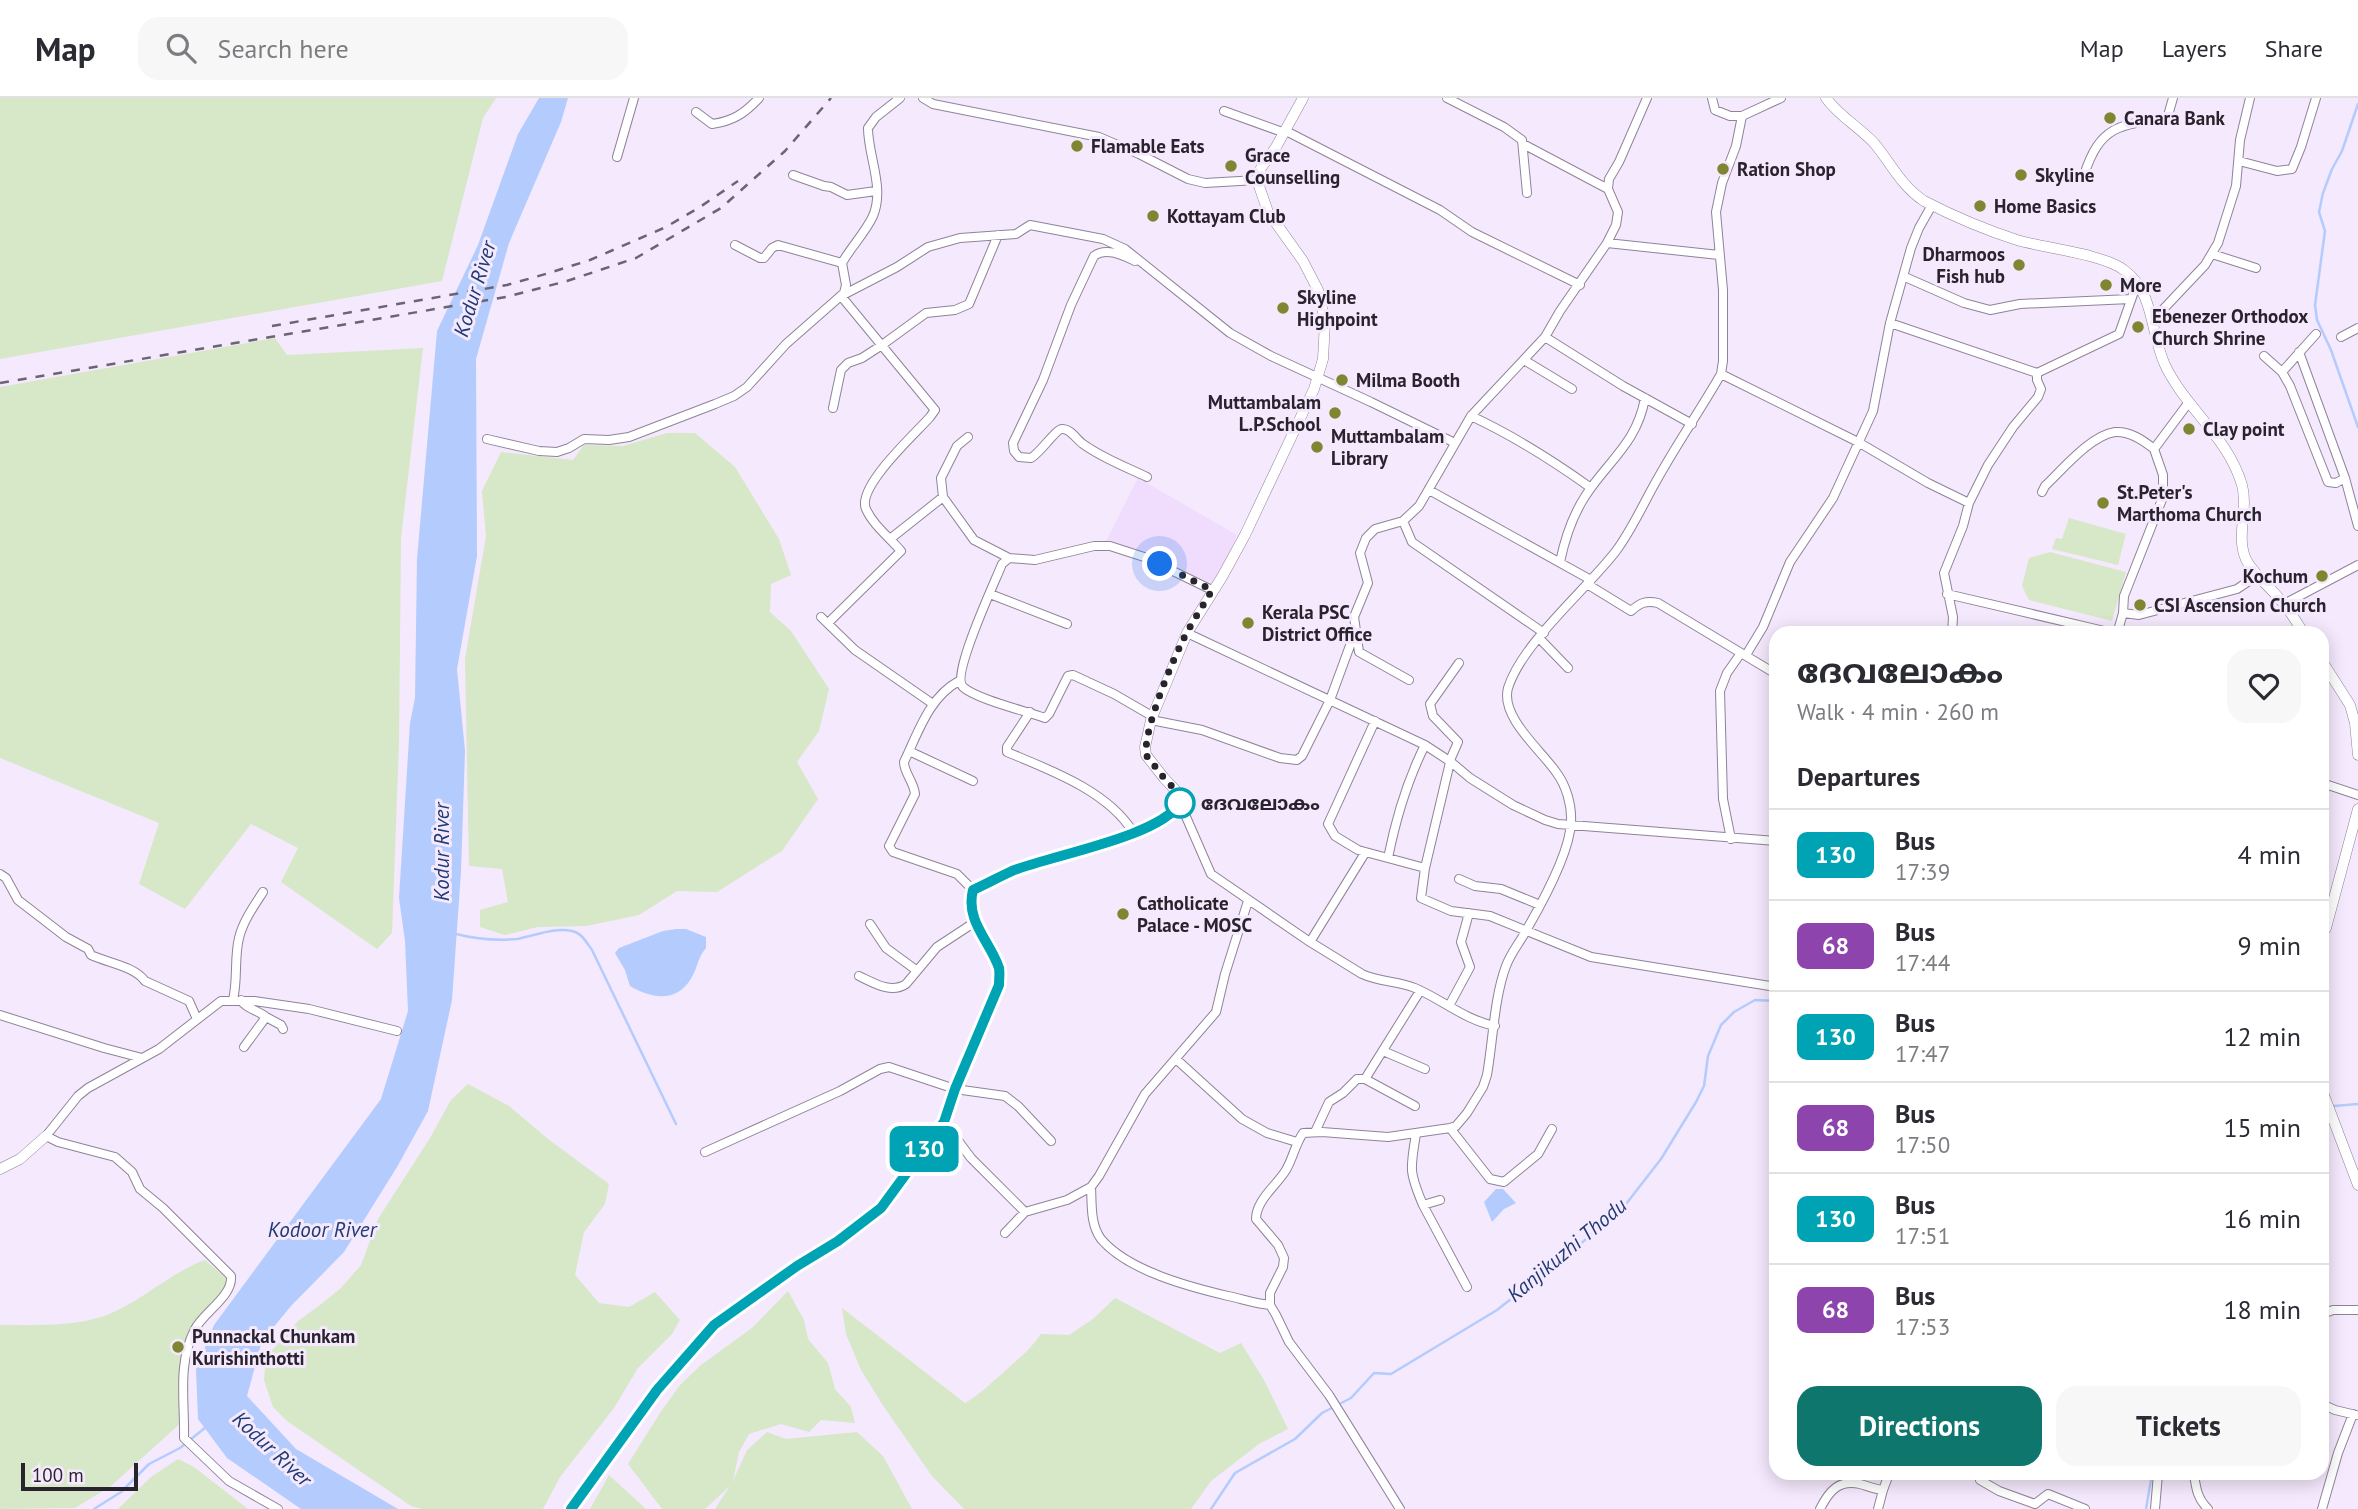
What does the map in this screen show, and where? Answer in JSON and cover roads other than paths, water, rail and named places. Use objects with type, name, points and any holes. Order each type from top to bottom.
[{"type":"main road","points":[[571,1509],[657,1390],[714,1325],[797,1266],[838,1241],[881,1208],[944,1122],[999,985],[999,969],[975,922],[971,899],[973,890],[1013,871],[1149,827],[1176,811],[1181,796],[1146,755],[1151,718],[1187,632],[1245,535],[1319,378],[1325,342],[1323,305],[1303,261],[1268,212],[1257,180],[1261,168],[1303,98]]},
{"type":"main road","points":[[1826,98],[1833,108],[1876,146],[1912,194],[2017,240],[2112,263],[2122,268],[2137,283],[2153,320],[2166,367],[2189,402],[2218,436],[2239,477],[2245,503],[2242,551],[2248,563],[2284,604],[2299,626]]},
{"type":"main road","points":[[2329,673],[2350,705],[2358,755]]},
{"type":"main road","points":[[2329,910],[2358,808]]},
{"type":"main road","points":[[2329,1108],[2358,1185]]},
{"type":"main road","points":[[0,1169],[20,1159],[46,1136]]},
{"type":"street","points":[[617,157],[634,98]]},
{"type":"street","points":[[696,113],[712,124],[730,121],[746,111],[759,98]]},
{"type":"street","points":[[841,296],[846,285],[842,262],[872,218],[876,205],[868,128],[876,117],[900,98]]},
{"type":"street","points":[[923,98],[933,104],[1099,136],[1188,179],[1205,184],[1257,180]]},
{"type":"street","points":[[1447,98],[1518,135],[1523,144],[1527,193]]},
{"type":"street","points":[[1409,680],[1359,652],[1354,617],[1367,583],[1360,553],[1362,544],[1375,529],[1403,521],[1413,514],[1471,416],[1545,337],[1607,243],[1616,225],[1618,212],[1608,189],[1609,179],[1647,98]]},
{"type":"street","points":[[1712,98],[1715,110],[1730,116],[1742,116],[1781,98]]},
{"type":"street","points":[[2084,175],[2091,154],[2107,134],[2130,123],[2167,119],[2173,98]]},
{"type":"street","points":[[2153,320],[2185,289],[2212,254],[2231,204],[2240,140],[2250,98]]},
{"type":"street","points":[[2239,161],[2277,171],[2292,169],[2316,98]]},
{"type":"street","points":[[1224,111],[1285,132],[1440,209],[1472,232],[1580,285]]},
{"type":"street","points":[[1400,1509],[1329,1395],[1289,1342],[1270,1305],[1270,1293],[1283,1267],[1284,1258],[1278,1245],[1256,1219],[1256,1214],[1262,1200],[1288,1167],[1303,1133],[1388,1138],[1450,1128],[1461,1121],[1483,1087],[1506,967],[1540,905],[1567,844],[1571,825],[1570,805],[1557,773],[1524,733],[1507,703],[1507,694],[1513,677],[1541,636],[1628,534],[1659,475],[1721,373],[1723,290],[1716,212],[1742,116]]},
{"type":"street","points":[[1523,144],[1608,189]]},
{"type":"street","points":[[793,175],[847,195],[876,191]]},
{"type":"street","points":[[1731,839],[1723,799],[1720,691],[1727,673],[1763,626],[1790,562],[1833,498],[1876,402],[1890,323],[1914,240],[1932,205]]},
{"type":"street","points":[[487,439],[539,451],[557,452],[584,439],[609,440],[629,437],[715,404],[747,387],[786,344],[841,296],[897,267],[928,247],[960,238],[1016,234],[1030,225],[1103,239],[1125,248],[1230,333],[1271,356],[1455,443]]},
{"type":"street","points":[[833,408],[841,370],[848,363],[862,358],[926,313],[955,310],[969,304],[998,235]]},
{"type":"street","points":[[1607,243],[1719,255]]},
{"type":"street","points":[[735,245],[760,258],[764,258],[778,245],[842,262]]},
{"type":"street","points":[[1144,265],[1111,252],[1101,251],[1094,256],[1080,283],[1043,380],[1013,443],[1014,451],[1019,457],[1031,458],[1046,446],[1055,432],[1067,429],[1087,447],[1147,477]]},
{"type":"street","points":[[2212,254],[2256,268]]},
{"type":"street","points":[[1905,277],[1964,303],[1990,310],[2020,304],[2130,299]]},
{"type":"street","points":[[1890,323],[2038,373],[2119,334],[2137,283]]},
{"type":"street","points":[[828,624],[901,551],[865,507],[864,496],[884,467],[935,410],[841,296]]},
{"type":"street","points":[[2341,337],[2358,328]]},
{"type":"street","points":[[2281,372],[2316,334]]},
{"type":"street","points":[[1545,337],[1692,424]]},
{"type":"street","points":[[2299,352],[2345,478],[2358,526]]},
{"type":"street","points":[[2264,356],[2281,372],[2298,403],[2328,482],[2336,483],[2345,478]]},
{"type":"street","points":[[1524,360],[1572,389]]},
{"type":"street","points":[[1721,373],[1858,442],[1928,483],[1969,503]]},
{"type":"street","points":[[1952,626],[1944,573],[1969,503],[1988,465],[2013,427],[2038,397],[2041,389],[2037,380],[2038,373]]},
{"type":"street","points":[[1560,562],[1573,519],[1591,488],[1629,440],[1645,398]]},
{"type":"street","points":[[2154,449],[2189,402]]},
{"type":"street","points":[[1471,416],[1506,432],[1591,488]]},
{"type":"street","points":[[2042,492],[2045,485],[2093,441],[2114,432],[2138,437],[2154,449],[2163,475],[2163,497],[2124,596],[2119,626]]},
{"type":"street","points":[[968,437],[957,446],[941,478],[943,497],[974,540],[1009,558],[1035,560],[1101,545],[1144,557],[1212,590]]},
{"type":"street","points":[[1429,490],[1560,562],[1632,611],[1641,603],[1658,603],[1769,670]]},
{"type":"street","points":[[890,539],[943,497]]},
{"type":"street","points":[[1403,521],[1412,542],[1541,636],[1568,668]]},
{"type":"street","points":[[973,890],[957,874],[890,849],[890,843],[915,794],[903,765],[933,704],[945,690],[959,681],[970,642],[1002,564],[1009,558]]},
{"type":"street","points":[[2284,604],[2358,565]]},
{"type":"street","points":[[2123,613],[2139,615],[2237,589],[2258,575]]},
{"type":"street","points":[[990,594],[1067,624]]},
{"type":"street","points":[[1947,594],[2083,626]]},
{"type":"street","points":[[821,617],[855,650],[933,704]]},
{"type":"street","points":[[959,681],[976,695],[1043,717],[1048,716],[1071,674],[1114,694],[1151,718],[1202,730],[1291,761],[1302,756],[1331,700],[1356,629]]},
{"type":"street","points":[[1187,632],[1425,745],[1513,805],[1545,820],[1571,825],[1769,841]]},
{"type":"street","points":[[1459,663],[1430,704],[1433,716],[1458,742],[1424,868],[1421,898],[1451,911],[1490,916],[1591,957],[1769,986]]},
{"type":"street","points":[[1030,712],[1007,747],[1007,752],[1039,764],[1097,796],[1118,811],[1133,832]]},
{"type":"street","points":[[1375,720],[1328,824],[1335,836],[1365,853],[1424,868]]},
{"type":"street","points":[[1388,858],[1403,794],[1425,745]]},
{"type":"street","points":[[909,751],[973,781]]},
{"type":"street","points":[[2329,785],[2358,795]]},
{"type":"street","points":[[1180,803],[1211,874],[1248,901],[1362,974],[1375,980],[1411,986],[1460,1014],[1495,1026]]},
{"type":"street","points":[[1310,942],[1365,853]]},
{"type":"street","points":[[0,874],[6,878],[18,900],[66,937],[88,949],[92,955],[190,1001],[197,1019]]},
{"type":"street","points":[[1460,879],[1475,886],[1501,889],[1540,905]]},
{"type":"street","points":[[237,1000],[239,939],[263,892]]},
{"type":"street","points":[[1005,1233],[1025,1212],[1067,1200],[1091,1187],[1145,1094],[1216,1012],[1248,901]]},
{"type":"street","points":[[1449,1006],[1470,967],[1461,942],[1469,913]]},
{"type":"street","points":[[859,976],[884,987],[895,988],[906,984],[937,947],[975,922]]},
{"type":"street","points":[[870,924],[886,948],[916,970]]},
{"type":"street","points":[[1365,1079],[1420,990]]},
{"type":"street","points":[[237,1000],[281,1025],[283,1029]]},
{"type":"street","points":[[278,1509],[229,1480],[184,1438],[182,1385],[187,1349],[197,1325],[230,1286],[231,1276],[209,1251],[141,1189],[132,1172],[115,1157],[58,1142],[46,1136],[78,1096],[88,1088],[159,1049],[221,1001],[237,1000],[309,1009],[397,1031]]},
{"type":"street","points":[[0,1015],[142,1058]]},
{"type":"street","points":[[244,1047],[265,1017]]},
{"type":"street","points":[[1383,1051],[1425,1069]]},
{"type":"street","points":[[1176,1059],[1242,1119],[1267,1133],[1297,1142]]},
{"type":"street","points":[[705,1152],[840,1091],[885,1067],[955,1089],[1008,1098],[1051,1141]]},
{"type":"street","points":[[1315,1132],[1328,1102],[1343,1093],[1357,1079],[1365,1079],[1415,1106]]},
{"type":"street","points":[[944,1122],[971,1158],[1025,1212]]},
{"type":"street","points":[[1450,1128],[1490,1179],[1504,1182],[1538,1154],[1552,1129]]},
{"type":"street","points":[[1416,1135],[1410,1168],[1423,1205],[1467,1287]]},
{"type":"street","points":[[1091,1187],[1093,1224],[1100,1238],[1111,1248],[1173,1282],[1270,1305]]},
{"type":"street","points":[[1423,1205],[1440,1200]]},
{"type":"street","points":[[2329,1311],[2358,1310]]},
{"type":"street","points":[[2322,1509],[2338,1453],[2355,1415],[2329,1407]]},
{"type":"street","points":[[1878,1509],[1887,1480]]},
{"type":"street","points":[[1980,1480],[1999,1491],[2035,1504],[2048,1494],[2079,1508]]},
{"type":"street","points":[[2154,1509],[2157,1480]]},
{"type":"street","points":[[2195,1480],[2200,1502],[2208,1509]]},
{"type":"street","points":[[1820,1509],[1830,1490],[1836,1486],[1858,1483],[1883,1490]]},
{"type":"water","name":"Kodoor River","points":[[539,98],[568,98],[561,122],[509,243],[476,359],[477,556],[457,669],[465,751],[461,872],[452,1000],[428,1111],[344,1252],[291,1306],[262,1341],[247,1396],[296,1449],[398,1509],[301,1509],[227,1458],[198,1419],[196,1369],[214,1325],[381,1099],[408,1011],[405,941],[399,898],[410,723],[415,698],[417,559],[437,331],[478,245],[518,134]]},
{"type":"water","points":[[686,929],[706,937],[706,948],[688,983],[681,990],[666,996],[648,994],[630,986],[615,953],[619,948],[663,931]]},
{"type":"water","points":[[1496,1189],[1503,1189],[1516,1203],[1504,1209],[1492,1222],[1484,1202]]},
{"type":"waterway","name":"Kanjikuzhi Thodu","points":[[2358,104],[2342,151],[2323,193],[2319,212],[2325,231],[2315,305],[2317,320],[2331,350],[2358,427]]},
{"type":"waterway","points":[[456,934],[509,940],[565,930],[581,936],[592,950],[676,1124]]},
{"type":"waterway","name":"Kanjikuzhi Thodu","points":[[1211,1509],[1235,1473],[1295,1439],[1322,1413],[1351,1398],[1374,1373],[1391,1374],[1497,1310],[1577,1247],[1626,1204],[1661,1159],[1696,1102],[1704,1086],[1708,1056],[1721,1025],[1734,1012],[1755,1000],[1769,1001]]},
{"type":"waterway","name":"Kanjikuzhi Thodu","points":[[2329,1106],[2358,1104]]},
{"type":"waterway","points":[[94,1509],[121,1492],[149,1464],[180,1448],[206,1427]]},
{"type":"waterway","points":[[2146,1509],[2151,1480]]},
{"type":"railway","points":[[0,383],[506,297],[567,281],[636,258],[721,208],[785,151],[831,98]]},
{"type":"railway","points":[[272,326],[507,285],[549,273],[590,260],[666,227],[738,181]]},
{"type":"place","name":"Canara Bank","points":[[2110,118]]},
{"type":"place","name":"Flamable Eats","points":[[1077,146]]},
{"type":"place","name":"Grace Counselling","points":[[1231,166]]},
{"type":"place","name":"Ration Shop","points":[[1723,169]]},
{"type":"place","name":"Skyline","points":[[2021,175]]},
{"type":"place","name":"Home Basics","points":[[1980,206]]},
{"type":"place","name":"Kottayam Club","points":[[1153,216]]},
{"type":"place","name":"Dharmoos Fish hub","points":[[2019,265]]},
{"type":"place","name":"More","points":[[2106,285]]},
{"type":"place","name":"Skyline Highpoint","points":[[1283,308]]},
{"type":"place","name":"Ebenezer Orthodox Church Shrine","points":[[2138,327]]},
{"type":"place","name":"Milma Booth","points":[[1342,380]]},
{"type":"place","name":"Muttambalam L.P.School","points":[[1335,413]]},
{"type":"place","name":"Clay point","points":[[2189,429]]},
{"type":"place","name":"Muttambalam Library","points":[[1317,447]]},
{"type":"place","name":"St.Peter's Marthoma Church","points":[[2103,503]]},
{"type":"place","name":"Kochum","points":[[2322,576]]},
{"type":"place","name":"CSI Ascension Church","points":[[2140,605]]},
{"type":"place","name":"Kerala PSC District Office","points":[[1248,623]]},
{"type":"place","name":"ദേവലോകം","points":[[1180,803]]},
{"type":"place","name":"Catholicate Palace - MOSC","points":[[1123,914]]},
{"type":"place","name":"Punnackal Chunkam Kurishinthotti","points":[[178,1347]]},
{"type":"water label","name":"Kodur River","points":[[475,289]]},
{"type":"water label","name":"Kodur River","points":[[442,852]]},
{"type":"water label","name":"Kodur River","points":[[272,1449]]}]
